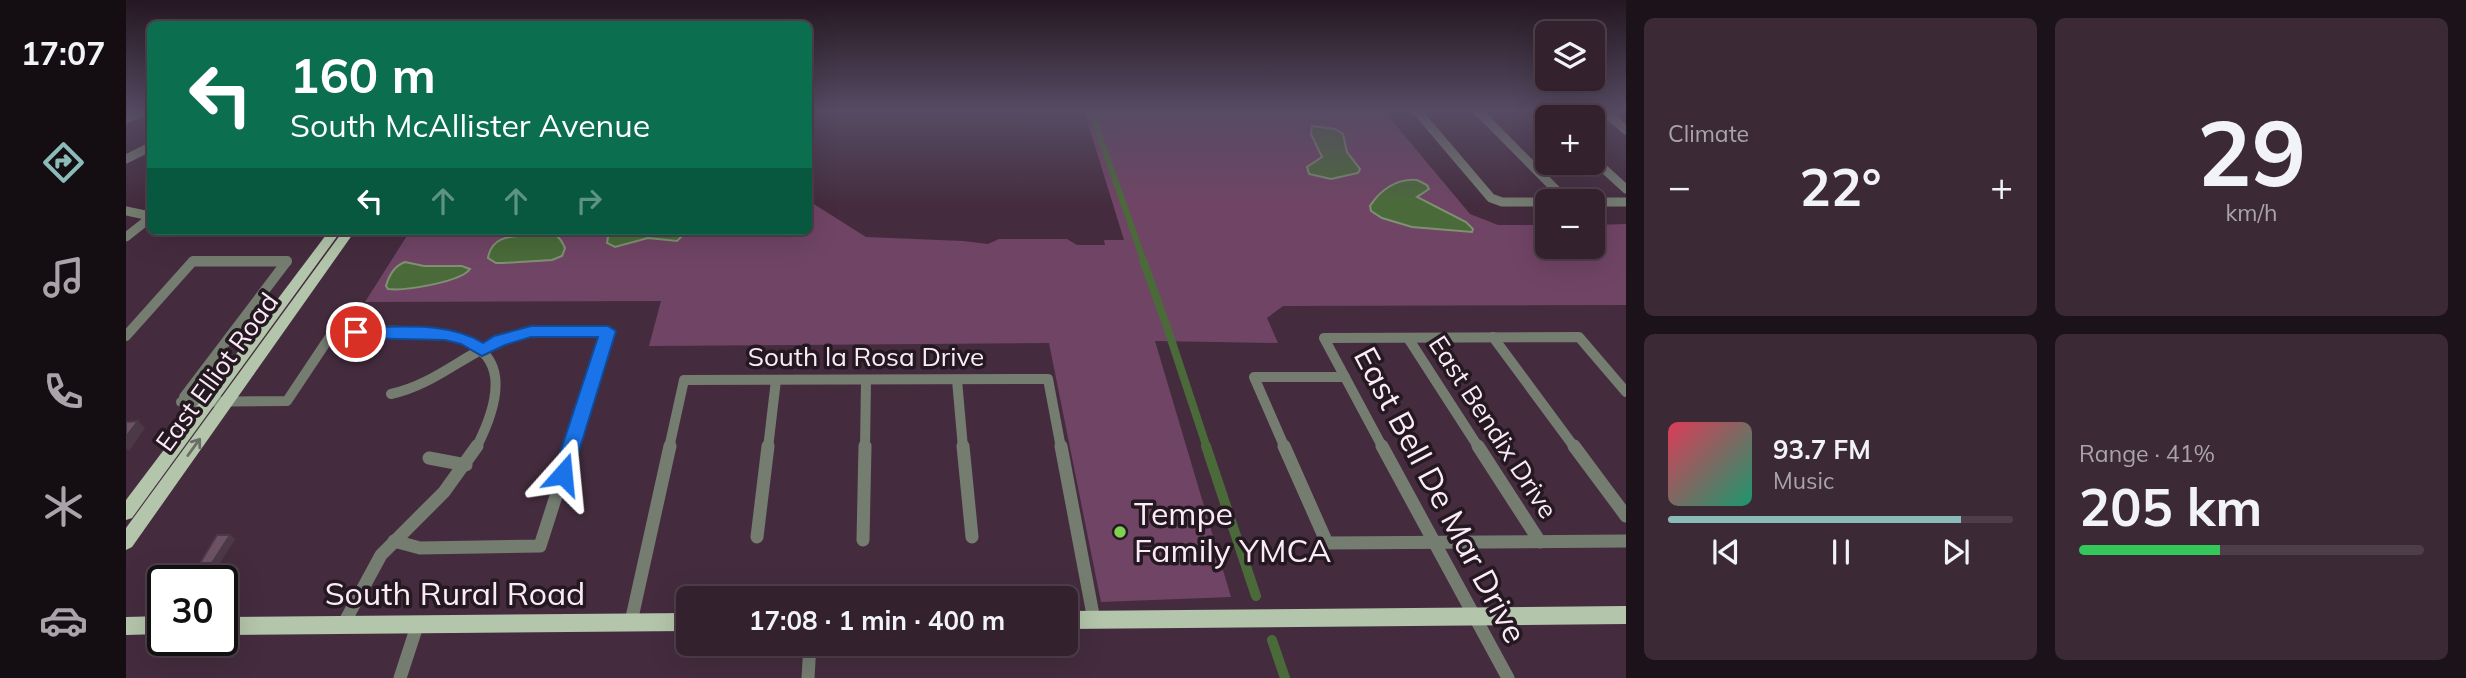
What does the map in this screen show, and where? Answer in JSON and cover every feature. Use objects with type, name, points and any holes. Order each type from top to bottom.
[{"type":"main road","name":"East Elliot Road","points":[[126,513],[338,235]]},
{"type":"main road","name":"East Elliot Road","points":[[126,542],[226,402],[339,235]]},
{"type":"main road","points":[[156,500],[151,499],[151,495],[169,467],[172,452]]},
{"type":"main road","points":[[1078,620],[1626,615]]},
{"type":"main road","name":"South Rural Road","points":[[238,626],[676,622]]},
{"type":"main road","points":[[126,626],[147,625]]},
{"type":"street","points":[[1445,143],[1497,201],[1535,202]]},
{"type":"street","points":[[1509,143],[1555,189]]},
{"type":"street","points":[[126,159],[147,150]]},
{"type":"street","points":[[1605,170],[1626,189]]},
{"type":"street","points":[[1605,202],[1626,202]]},
{"type":"street","points":[[126,211],[147,216]]},
{"type":"street","points":[[126,237],[147,220]]},
{"type":"street","points":[[126,336],[193,261],[287,261],[193,382],[183,400],[287,401],[333,332],[437,333],[466,340],[482,350],[495,367],[497,393],[481,436],[466,465],[450,486],[394,541],[372,568],[343,625]]},
{"type":"street","points":[[391,394],[416,390],[482,350],[500,341],[531,332],[608,331],[540,546],[420,548],[394,541]]},
{"type":"street","points":[[1493,337],[1626,516]]},
{"type":"street","points":[[1408,338],[1579,337],[1626,392]]},
{"type":"street","name":"East Bell De Mar Drive","points":[[1408,338],[1324,338],[1508,678]]},
{"type":"street","name":"East Bendix Drive","points":[[1408,338],[1540,542]]},
{"type":"street","points":[[1345,377],[1254,377],[1327,543],[1626,541]]},
{"type":"street","name":"South la Rosa Drive","points":[[631,622],[684,380],[1048,379],[1094,620]]},
{"type":"street","points":[[757,537],[776,380]]},
{"type":"street","points":[[863,540],[866,380]]},
{"type":"street","points":[[957,380],[972,537]]},
{"type":"street","points":[[429,458],[466,465]]},
{"type":"street","points":[[400,678],[418,624]]},
{"type":"street","points":[[808,678],[809,656]]},
{"type":"shaded area","points":[[1094,143],[1410,143],[1470,214],[1498,225],[1535,225],[1535,259],[1605,259],[1605,225],[1626,224],[1626,305],[1283,306],[1267,318],[1278,343],[1155,341],[1231,597],[1101,602],[1049,343],[649,346],[661,301],[365,302],[407,235],[812,235],[812,203],[866,237],[988,244],[999,239],[1067,239],[1077,245],[1105,245],[1104,240],[1124,240]]},
{"type":"shaded area","points":[[1315,143],[1345,143],[1347,152],[1360,169],[1358,173],[1331,179],[1309,174],[1307,167],[1322,157]]},
{"type":"shaded area","points":[[1417,180],[1429,189],[1417,197],[1466,222],[1473,229],[1472,232],[1412,227],[1382,218],[1371,211],[1370,206],[1384,190],[1403,181]]},
{"type":"shaded area","points":[[555,235],[560,238],[565,248],[562,256],[552,260],[496,263],[488,258],[495,243],[510,237]]},
{"type":"shaded area","points":[[608,235],[683,235],[677,241],[648,238],[615,247],[607,243]]},
{"type":"shaded area","points":[[405,262],[424,266],[462,266],[470,269],[465,274],[445,282],[388,289],[386,286],[390,275]]},
{"type":"building","points":[[138,421],[126,437],[126,422]]},
{"type":"building","points":[[217,535],[230,535],[212,563],[200,563]]},
{"type":"waterway","points":[[1102,143],[1144,262]]},
{"type":"waterway","points":[[1143,260],[1164,319]]},
{"type":"waterway","points":[[1166,324],[1207,448]]},
{"type":"waterway","points":[[1206,446],[1256,596]]},
{"type":"waterway","points":[[1272,640],[1285,678]]},
{"type":"place","name":"Tempe Family YMCA","points":[[1120,532]]},
{"type":"route","points":[[356,332],[445,334],[466,340],[482,350],[515,335],[531,332],[608,331],[563,474]]}]
